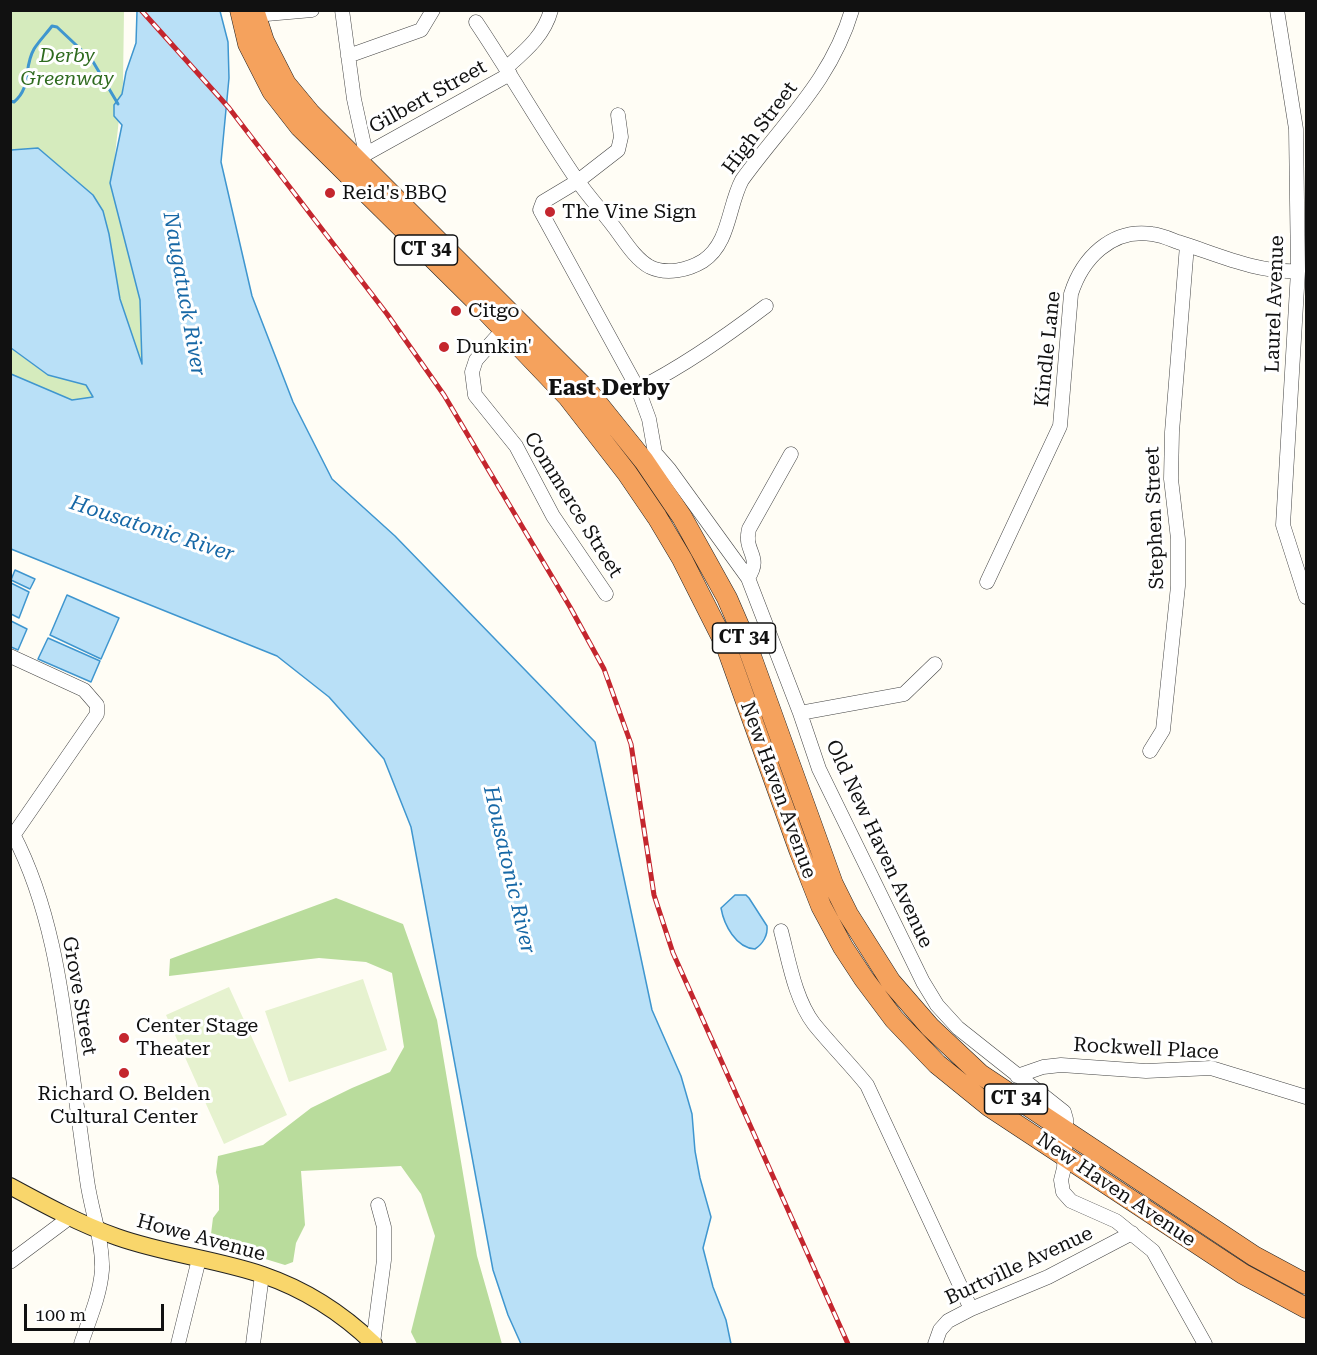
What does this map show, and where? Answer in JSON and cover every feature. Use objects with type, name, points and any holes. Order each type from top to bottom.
[{"type":"highway","name":"CT 34","points":[[249,12],[248,44],[272,91],[300,127],[357,162]]},
{"type":"highway","name":"New Haven Avenue","points":[[357,162],[509,323],[627,473],[682,559],[726,646],[821,906],[864,980],[894,1019],[937,1064],[990,1107],[1243,1274],[1306,1308]]},
{"type":"highway","name":"New Haven Avenue","points":[[509,323],[587,390],[649,457],[727,598],[760,678],[833,884],[873,955],[910,1005],[952,1050],[980,1074],[1254,1256],[1306,1284]]},
{"type":"highway","points":[[794,835],[813,829]]},
{"type":"main road","name":"Howe Avenue","points":[[10,1186],[69,1218],[117,1237],[262,1275],[294,1288],[330,1309],[374,1344]]},
{"type":"street","points":[[249,12],[312,10]]},
{"type":"street","points":[[342,10],[360,130],[357,162]]},
{"type":"street","points":[[348,56],[421,30],[434,10]]},
{"type":"street","name":"Gilbert Street","points":[[357,162],[508,71],[546,26],[551,10]]},
{"type":"street","name":"High Street","points":[[476,22],[578,181],[636,256],[648,266],[671,271],[703,260],[720,241],[742,180],[803,105],[840,44],[852,10]]},
{"type":"street","name":"Laurel Avenue","points":[[1277,10],[1296,129],[1298,271],[1283,525],[1306,597]]},
{"type":"street","points":[[618,115],[621,137],[618,150],[578,181],[540,206],[541,214],[638,389],[649,419],[649,457],[627,473]]},
{"type":"street","name":"Kindle Lane","points":[[987,582],[1059,426],[1071,294],[1077,276],[1097,250],[1113,240],[1130,235],[1151,234],[1249,266],[1287,272],[1298,271]]},
{"type":"street","name":"Stephen Street","points":[[1150,750],[1162,730],[1178,586],[1178,539],[1170,479],[1187,245]]},
{"type":"street","points":[[638,389],[676,370],[766,306]]},
{"type":"street","name":"Commerce Street","points":[[509,323],[479,355],[474,365],[472,379],[475,395],[516,446],[553,516],[606,594]]},
{"type":"street","points":[[748,578],[755,567],[747,545],[749,529],[791,454]]},
{"type":"street","name":"Old New Haven Avenue","points":[[649,457],[669,469],[748,578],[819,769],[922,982],[937,1005],[958,1028],[1064,1112],[1066,1133],[1061,1180],[1063,1192],[1079,1204],[1107,1215],[1132,1233]]},
{"type":"street","points":[[10,656],[84,690],[97,705],[97,714],[93,722],[12,837]]},
{"type":"street","points":[[800,713],[904,693],[935,664]]},
{"type":"street","name":"Grove Street","points":[[12,837],[23,853],[37,890],[61,982],[87,1182],[102,1252],[102,1272],[98,1296],[81,1344]]},
{"type":"street","points":[[781,931],[801,1000],[813,1023],[848,1060],[867,1085],[971,1308]]},
{"type":"street","name":"Rockwell Place","points":[[1017,1076],[1043,1067],[1061,1065],[1146,1071],[1211,1068],[1306,1097]]},
{"type":"street","points":[[374,1344],[384,1260],[384,1227],[378,1205]]},
{"type":"street","points":[[10,1262],[69,1218]]},
{"type":"street","points":[[1132,1233],[1153,1251],[1205,1344]]},
{"type":"street","name":"Burtville Avenue","points":[[935,1344],[944,1325],[971,1308],[1048,1277],[1132,1233]]},
{"type":"street","points":[[178,1344],[200,1259]]},
{"type":"street","points":[[253,1344],[262,1275]]},
{"type":"green space","name":"Derby Greenway","points":[[10,11],[124,11],[123,83],[110,183],[140,300],[142,367],[120,299],[103,211],[93,195],[38,148],[11,150]]},
{"type":"green space","points":[[10,348],[48,375],[86,385],[93,397],[72,400],[11,374]]},
{"type":"green space","points":[[336,898],[403,924],[437,1020],[477,1256],[502,1344],[417,1344],[411,1332],[435,1236],[421,1194],[401,1166],[301,1171],[305,1225],[296,1243],[293,1262],[285,1265],[210,1242],[213,1218],[219,1210],[219,1186],[216,1172],[218,1156],[263,1145],[311,1108],[390,1072],[404,1047],[392,973],[366,962],[319,958],[169,976],[170,959]]},
{"type":"green space","points":[[363,979],[387,1050],[289,1082],[265,1011]]},
{"type":"green space","points":[[229,987],[287,1115],[224,1144],[166,1015]]},
{"type":"water","points":[[137,11],[220,11],[228,42],[229,78],[221,162],[252,296],[293,402],[332,479],[395,536],[595,742],[652,1010],[681,1076],[692,1114],[695,1151],[711,1217],[703,1248],[713,1287],[726,1320],[731,1344],[521,1344],[508,1315],[493,1270],[411,827],[384,759],[329,697],[277,656],[11,549],[11,374],[72,400],[93,397],[86,385],[48,375],[11,348],[11,150],[38,148],[93,195],[103,211],[120,299],[142,364],[140,300],[110,183],[122,125],[114,116],[114,105],[122,94],[126,72],[136,43]]},
{"type":"water","points":[[15,570],[35,579],[30,589],[11,580]]},
{"type":"water","points":[[11,583],[29,592],[19,618],[11,614]]},
{"type":"water","points":[[67,595],[119,618],[101,659],[50,635]]},
{"type":"water","points":[[11,621],[27,629],[18,650],[11,647]]},
{"type":"water","points":[[48,638],[100,661],[91,682],[38,659]]},
{"type":"water","points":[[735,895],[746,895],[767,926],[764,939],[755,949],[742,945],[732,934],[725,921],[721,908]]},
{"type":"waterway","points":[[10,101],[14,102],[20,96],[31,56],[52,26],[57,27],[92,60],[118,104]]},
{"type":"railway","points":[[141,10],[229,108],[387,314],[444,395],[570,607],[604,669],[631,744],[654,895],[673,953],[848,1344]]},
{"type":"place","name":"Reid's BBQ","points":[[330,193]]},
{"type":"place","name":"The Vine Sign","points":[[550,212]]},
{"type":"place","name":"Citgo","points":[[456,311]]},
{"type":"place","name":"Dunkin'","points":[[444,347]]},
{"type":"place","name":"Center Stage Theater","points":[[124,1038]]},
{"type":"place","name":"Richard O. Belden Cultural Center","points":[[124,1073]]},
{"type":"district","name":"East Derby","points":[[609,389]]},
{"type":"water label","name":"Naugatuck River","points":[[184,294]]},
{"type":"water label","name":"Housatonic River","points":[[152,529]]},
{"type":"water label","name":"Housatonic River","points":[[509,870]]}]
